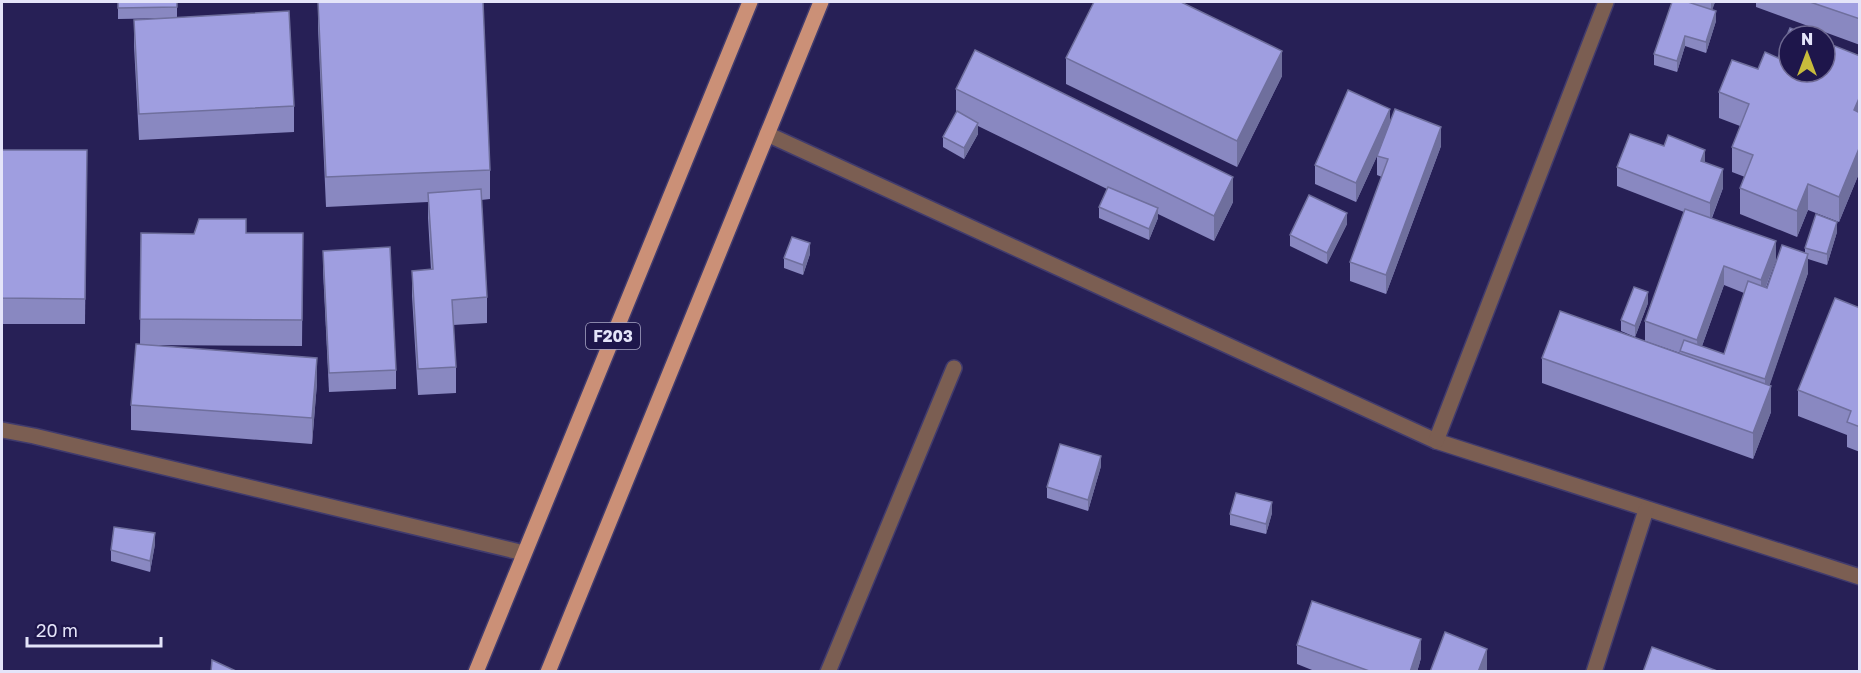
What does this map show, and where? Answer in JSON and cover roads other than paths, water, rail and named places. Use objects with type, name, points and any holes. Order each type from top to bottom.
[{"type":"main road","name":"F203","points":[[476,672],[750,2]]},
{"type":"main road","points":[[548,672],[821,2]]},
{"type":"street","points":[[1436,441],[1606,2]]},
{"type":"street","points":[[767,134],[1436,441],[1860,577]]},
{"type":"street","points":[[828,672],[954,368]]},
{"type":"street","points":[[2,430],[524,553]]},
{"type":"street","points":[[1594,672],[1646,510]]}]
